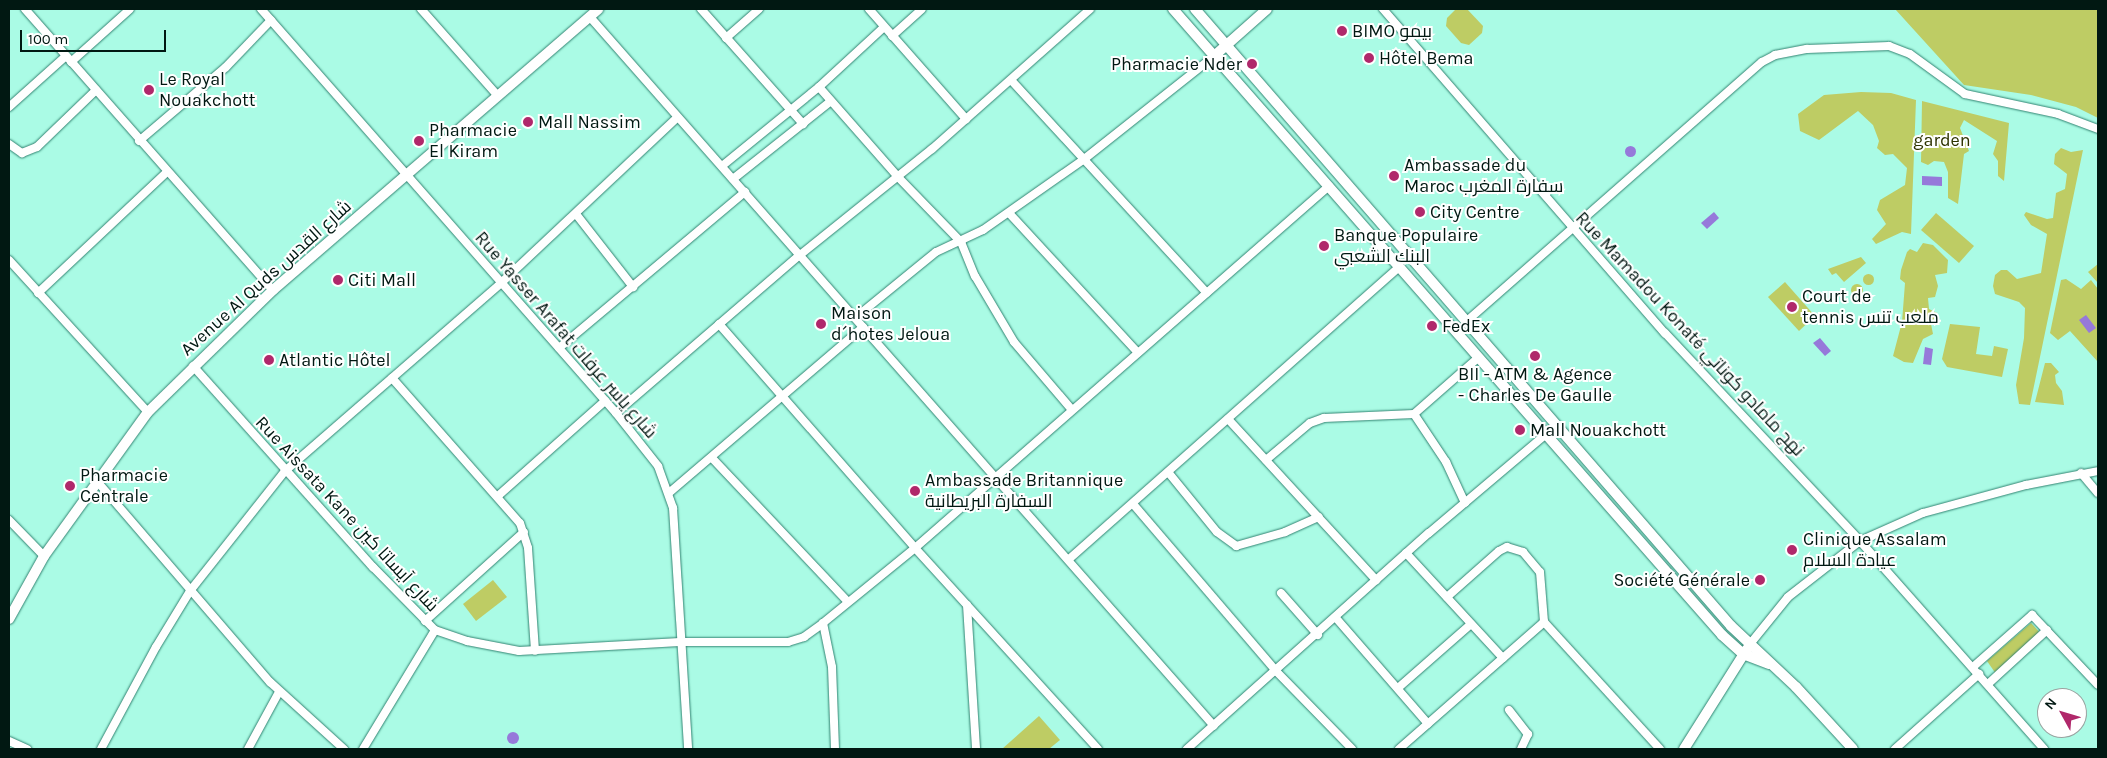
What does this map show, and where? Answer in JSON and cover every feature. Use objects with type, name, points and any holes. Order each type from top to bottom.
[{"type":"street","points":[[25,9],[273,290]]},
{"type":"street","points":[[9,107],[130,9]]},
{"type":"street","name":"Rue Yasser Arafat شارع ياسر عرفات","points":[[261,9],[616,413],[652,457],[670,492],[677,553],[680,642],[688,749]]},
{"type":"street","points":[[421,9],[498,96]]},
{"type":"street","name":"Avenue Al Quds شارع القدس","points":[[9,619],[44,556],[96,480],[148,412],[273,290],[599,9]]},
{"type":"street","points":[[701,9],[803,124]]},
{"type":"street","points":[[726,38],[759,9]]},
{"type":"street","points":[[869,9],[966,119]]},
{"type":"street","points":[[892,36],[922,9]]},
{"type":"street","points":[[616,413],[800,255],[898,177],[1090,9]]},
{"type":"street","points":[[1173,9],[1213,57],[1479,356],[1722,635],[1743,654],[1770,665]]},
{"type":"street","points":[[1194,9],[1750,644],[1853,749]]},
{"type":"street","points":[[855,318],[914,267],[936,252],[961,242],[1009,213],[1083,160],[1213,57],[1268,9]]},
{"type":"street","name":"Rue Mamadou Konaté نهج مامادو كوناتي","points":[[1383,9],[1665,333],[1860,541],[2044,749]]},
{"type":"street","points":[[590,17],[1214,726]]},
{"type":"street","points":[[140,141],[226,67],[271,20]]},
{"type":"street","points":[[722,166],[819,87],[884,27]]},
{"type":"street","points":[[1468,320],[1571,227],[1762,62],[1790,51],[1889,46],[1910,54],[1965,94],[2058,114],[2098,129]]},
{"type":"street","points":[[1011,80],[1207,293]]},
{"type":"street","points":[[819,87],[898,177],[961,242],[975,276],[1014,342],[1072,410]]},
{"type":"street","points":[[9,144],[22,153],[37,147],[96,90]]},
{"type":"street","points":[[733,179],[832,101]]},
{"type":"street","points":[[101,749],[156,647],[190,591],[285,471],[501,283],[677,118]]},
{"type":"street","points":[[38,293],[168,172]]},
{"type":"street","name":"Rue Aissata Kane شارع آيساتا كين","points":[[193,366],[285,471],[424,622],[435,630],[486,646],[535,651],[680,642],[788,642],[804,637],[823,623],[847,601],[915,548],[1329,186]]},
{"type":"street","points":[[559,348],[745,192]]},
{"type":"street","points":[[1009,213],[1138,353]]},
{"type":"street","points":[[576,214],[633,287]]},
{"type":"street","points":[[9,260],[148,412]]},
{"type":"street","points":[[1069,559],[1399,267]]},
{"type":"street","points":[[719,324],[915,548],[1098,749]]},
{"type":"street","points":[[670,492],[783,398],[863,327]]},
{"type":"street","points":[[1266,460],[1310,423],[1324,418],[1414,414],[1431,402],[1479,356]]},
{"type":"street","points":[[392,378],[515,514],[524,532],[535,651]]},
{"type":"street","points":[[499,495],[605,401]]},
{"type":"street","points":[[1414,414],[1446,462],[1465,503]]},
{"type":"street","points":[[1228,419],[1376,580]]},
{"type":"street","points":[[1187,749],[1336,618],[1376,580],[1557,425]]},
{"type":"street","points":[[712,458],[847,601]]},
{"type":"street","points":[[1684,749],[1743,654],[1788,597],[1860,541],[1923,513],[2081,473],[2098,471]]},
{"type":"street","points":[[1168,472],[1217,532],[1236,546],[1285,532],[1319,517]]},
{"type":"street","points":[[2081,473],[2098,493]]},
{"type":"street","points":[[96,480],[190,591],[280,692],[344,749]]},
{"type":"street","points":[[1133,504],[1276,671],[1349,749]]},
{"type":"street","points":[[9,520],[44,556]]},
{"type":"street","points":[[424,622],[524,532]]},
{"type":"street","points":[[1447,597],[1499,551],[1507,547],[1516,548],[1540,572],[1544,622],[1660,749]]},
{"type":"street","points":[[1406,554],[1503,658]]},
{"type":"street","points":[[1281,593],[1318,634]]},
{"type":"street","points":[[967,605],[976,749]]},
{"type":"street","points":[[1973,667],[2029,615],[2047,630],[2098,685]]},
{"type":"street","points":[[1336,618],[1428,724]]},
{"type":"street","points":[[1399,749],[1544,622]]},
{"type":"street","points":[[823,623],[832,667],[835,749]]},
{"type":"street","points":[[1398,688],[1471,624]]},
{"type":"street","points":[[362,749],[435,630]]},
{"type":"street","points":[[1988,684],[2047,630]]},
{"type":"street","points":[[1895,749],[1979,674]]},
{"type":"street","points":[[248,749],[280,692]]},
{"type":"street","points":[[1509,710],[1528,734],[1521,749]]},
{"type":"street","points":[[9,741],[27,749]]},
{"type":"green space","points":[[1456,9],[1467,9],[1483,26],[1482,33],[1469,45],[1461,43],[1446,26],[1447,18]]},
{"type":"green space","points":[[1895,9],[2098,9],[2098,118],[2076,107],[2031,95],[1964,85]]},
{"type":"green space","points":[[1861,92],[1891,93],[1916,100],[1911,234],[1902,232],[1876,244],[1872,239],[1886,224],[1877,210],[1880,200],[1905,185],[1907,168],[1893,154],[1885,155],[1877,148],[1879,141],[1873,125],[1858,111],[1819,140],[1800,131],[1798,114],[1824,95]]},
{"type":"green space","name":"garden","points":[[1922,101],[2009,123],[2004,181],[1998,176],[1998,161],[1993,154],[1997,141],[1964,120],[1960,128],[1969,151],[1964,154],[1958,204],[1948,198],[1948,172],[1944,162],[1934,161],[1928,165],[1921,162]]},
{"type":"green space","points":[[2061,148],[2071,152],[2083,150],[2030,405],[2019,404],[2016,385],[2024,338],[2025,308],[2019,302],[1995,294],[1993,286],[1995,275],[2001,270],[2007,270],[2017,279],[2041,273],[2047,234],[2031,225],[2024,215],[2026,212],[2047,219],[2053,218],[2056,193],[2065,189],[2067,174],[2054,164],[2055,154]]},
{"type":"green space","points":[[1936,213],[1974,246],[1959,263],[1921,230]]},
{"type":"green space","points":[[1923,243],[1933,245],[1948,260],[1947,273],[1935,275],[1938,286],[1935,297],[1928,298],[1929,309],[1937,313],[1931,324],[1933,334],[1923,339],[1913,363],[1904,362],[1893,356],[1902,322],[1905,283],[1900,279],[1901,270],[1907,252],[1910,249],[1917,252]]},
{"type":"green space","points":[[1861,257],[1866,263],[1844,282],[1836,273],[1832,275],[1828,269]]},
{"type":"green space","points":[[2098,264],[2098,283],[2088,272]]},
{"type":"green space","points":[[1868,273],[1874,279],[1868,285],[1862,279]]},
{"type":"green space","points":[[2066,279],[2081,289],[2091,280],[2098,289],[2098,362],[2070,331],[2058,340],[2050,333],[2061,280]]},
{"type":"green space","name":"Court de tennis ملعب تنس","points":[[1785,282],[1815,316],[1799,331],[1768,297]]},
{"type":"green space","points":[[1857,284],[1863,290],[1857,296],[1851,290]]},
{"type":"green space","points":[[1950,324],[1980,327],[1976,354],[1992,356],[1994,346],[2008,349],[2002,377],[1947,367],[1942,359]]},
{"type":"green space","points":[[2045,363],[2051,363],[2059,372],[2055,375],[2056,383],[2062,391],[2064,405],[2035,402]]},
{"type":"green space","points":[[493,580],[507,597],[476,621],[463,604]]},
{"type":"green space","points":[[2031,623],[2041,634],[1996,674],[1987,661]]},
{"type":"green space","points":[[1039,716],[1060,740],[1049,749],[1002,749]]},
{"type":"shaded area","points":[[1630,145],[1636,151],[1630,157],[1624,151]]},
{"type":"shaded area","points":[[1922,176],[1942,177],[1942,186],[1922,185]]},
{"type":"shaded area","points":[[1714,212],[1719,218],[1707,229],[1701,223]]},
{"type":"shaded area","points":[[2086,315],[2096,328],[2089,333],[2079,320]]},
{"type":"shaded area","points":[[1820,338],[1831,351],[1825,356],[1813,343]]},
{"type":"shaded area","points":[[1925,347],[1933,349],[1931,365],[1923,364]]},
{"type":"shaded area","points":[[513,732],[519,738],[513,744],[507,738]]},
{"type":"place","name":"BIMO بيمو","points":[[1342,31]]},
{"type":"place","name":"Hôtel Bema","points":[[1369,58]]},
{"type":"place","name":"Pharmacie Nder","points":[[1252,64]]},
{"type":"place","name":"Le Royal Nouakchott","points":[[149,90]]},
{"type":"place","name":"Mall Nassim","points":[[528,122]]},
{"type":"place","name":"Pharmacie El Kiram","points":[[419,141]]},
{"type":"place","name":"Ambassade du Maroc سفارة المغرب","points":[[1394,176]]},
{"type":"place","name":"City Centre","points":[[1420,212]]},
{"type":"place","name":"Banque Populaire البنك الشعبي","points":[[1324,246]]},
{"type":"place","name":"Citi Mall","points":[[338,280]]},
{"type":"place","name":"Court de tennis ملعب تنس","points":[[1792,307]]},
{"type":"place","name":"Maison d´hotes Jeloua","points":[[821,324]]},
{"type":"place","name":"FedEx","points":[[1432,326]]},
{"type":"place","name":"BII - ATM & Agence - Charles De Gaulle","points":[[1535,356]]},
{"type":"place","name":"Atlantic Hôtel","points":[[269,360]]},
{"type":"place","name":"Mall Nouakchott","points":[[1520,430]]},
{"type":"place","name":"Pharmacie Centrale","points":[[70,486]]},
{"type":"place","name":"Ambassade Britannique السفارة البريطانية","points":[[915,491]]},
{"type":"place","name":"Clinique Assalam عيادة السلام","points":[[1792,550]]},
{"type":"place","name":"Société Générale","points":[[1760,580]]}]
